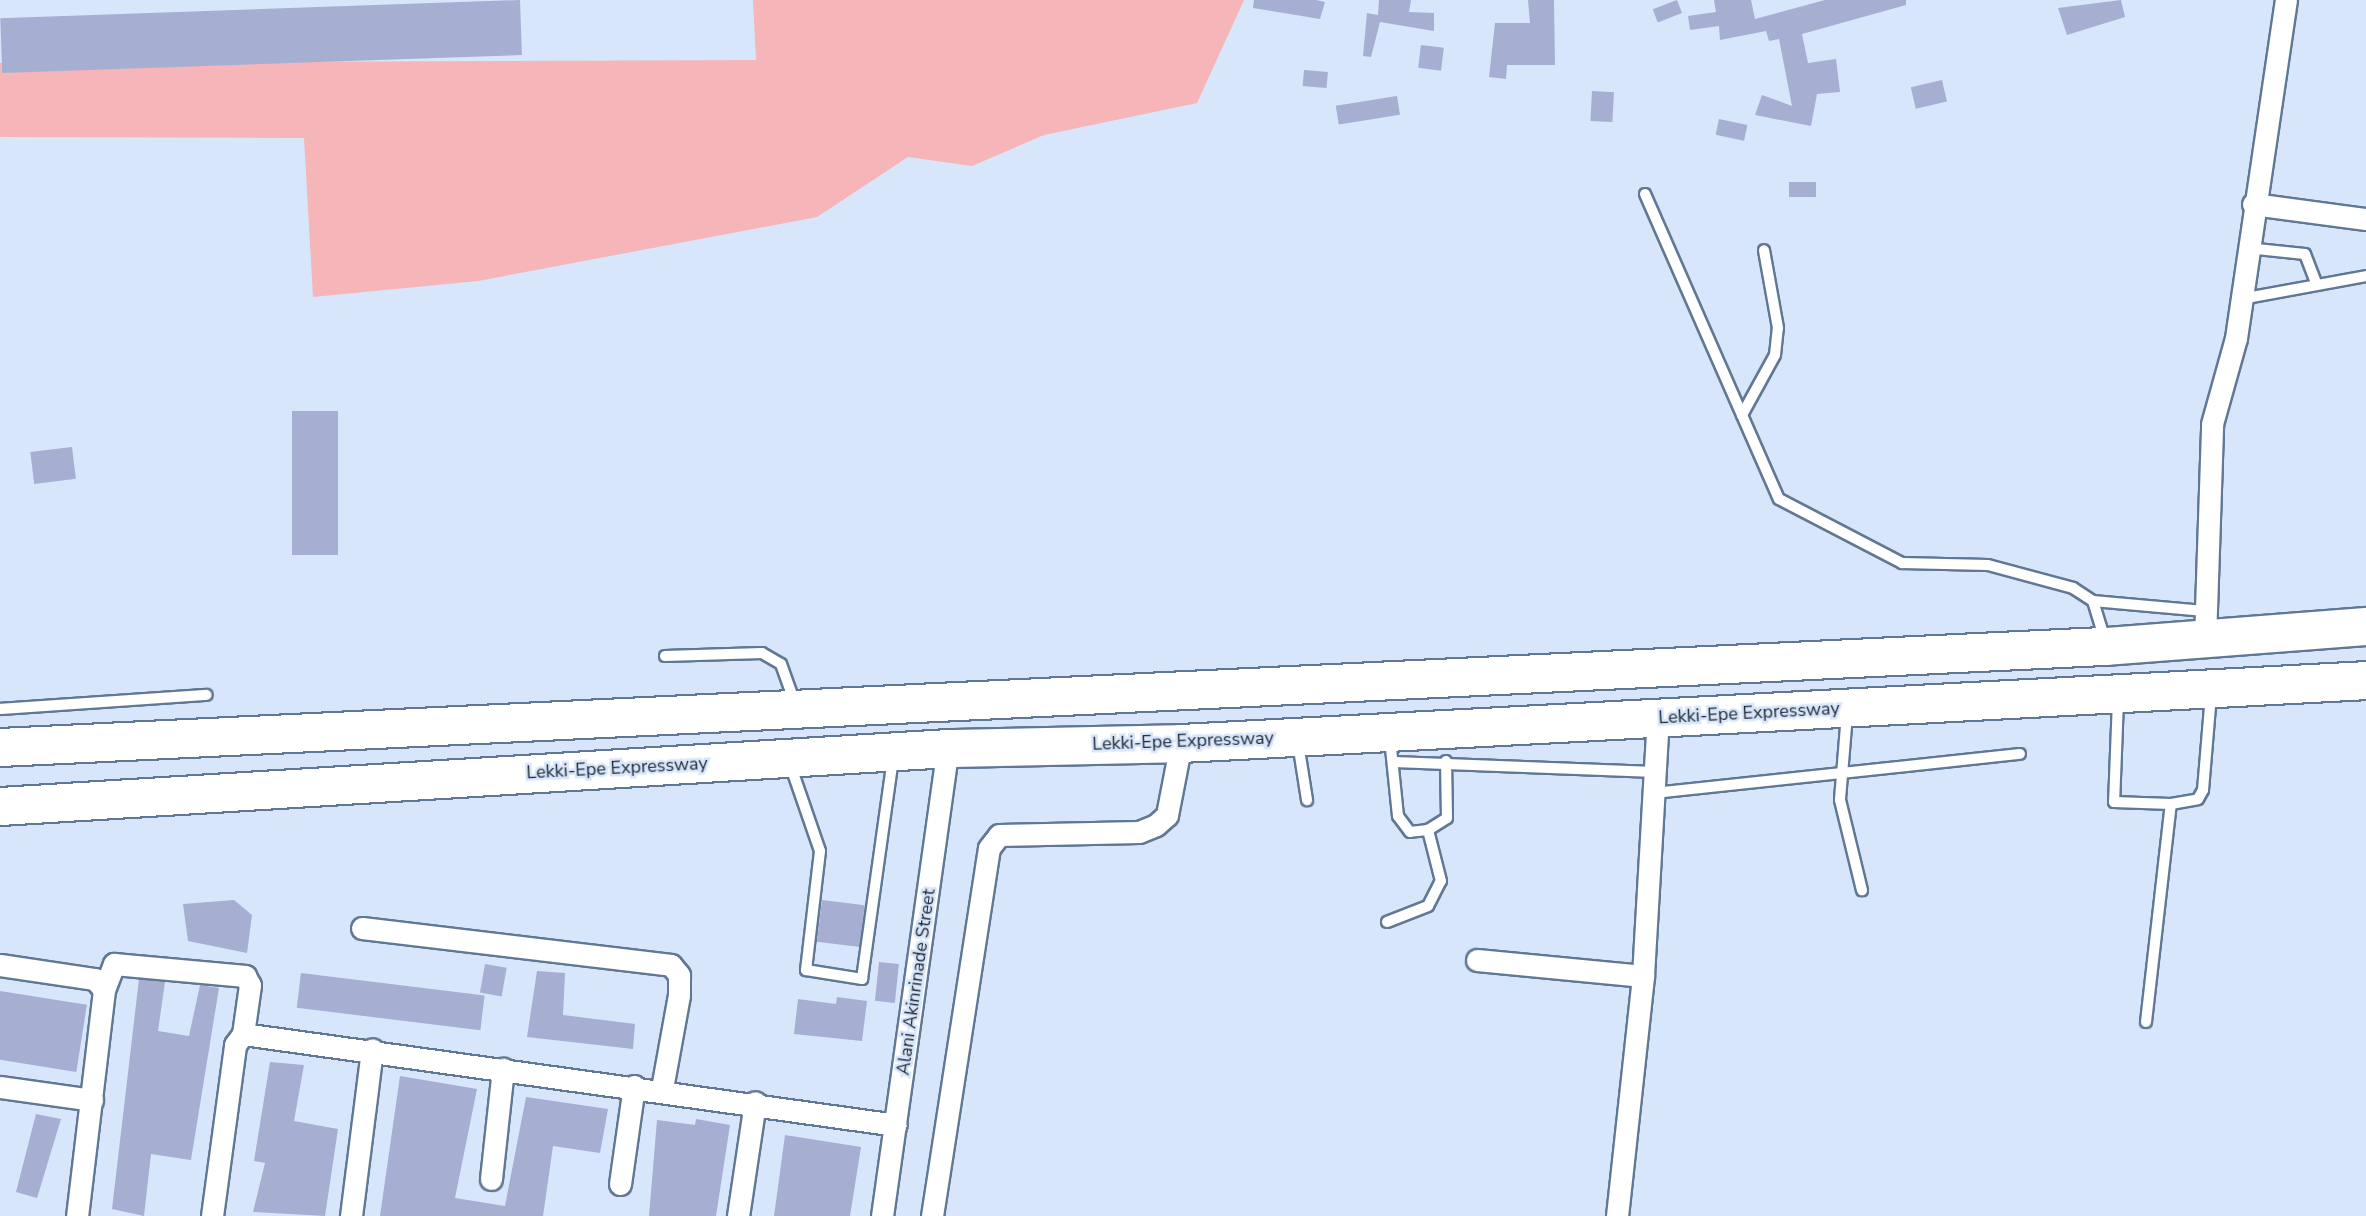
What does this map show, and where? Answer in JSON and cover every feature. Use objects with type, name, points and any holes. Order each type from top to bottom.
[{"type":"highway","points":[[0,747],[797,712],[2106,646],[2205,625],[2366,626]]},
{"type":"highway","name":"Lekki-Epe Expressway","points":[[0,806],[948,748],[1181,743],[1297,737],[1391,747],[1658,717],[2366,680]]},
{"type":"street","points":[[2205,625],[2212,424],[2241,299],[2253,204],[2286,0]]},
{"type":"street","points":[[2253,204],[2366,219]]},
{"type":"street","points":[[1617,1216],[1643,976],[1658,717]]},
{"type":"street","points":[[932,1216],[989,848],[999,835],[1139,832],[1156,825],[1167,815],[1181,743]]},
{"type":"street","name":"Alani Akinrinade Street","points":[[882,1216],[948,748]]},
{"type":"street","points":[[362,928],[671,965],[679,975],[679,995],[662,1089]]},
{"type":"street","points":[[1477,960],[1643,976]]},
{"type":"street","points":[[77,1216],[104,990],[114,964],[245,976],[250,985],[243,1034],[235,1045],[212,1216]]},
{"type":"street","points":[[0,965],[95,979],[104,990]]},
{"type":"street","points":[[243,1034],[662,1089],[896,1125]]},
{"type":"street","points":[[351,1216],[372,1049]]},
{"type":"street","points":[[491,1179],[503,1069]]},
{"type":"street","points":[[620,1184],[634,1086]]},
{"type":"street","points":[[0,1087],[92,1100]]},
{"type":"street","points":[[738,1216],[755,1102]]},
{"type":"lane","points":[[1645,194],[1742,415],[1768,483],[1787,505],[1851,531],[1902,563],[1988,565],[2073,588],[2093,601],[2205,625]]},
{"type":"lane","points":[[2247,247],[2305,254],[2316,282]]},
{"type":"lane","points":[[1742,415],[1775,355],[1778,328],[1763,250]]},
{"type":"lane","points":[[2241,299],[2316,282],[2366,276]]},
{"type":"lane","points":[[2093,601],[2106,646]]},
{"type":"lane","points":[[665,656],[762,653],[788,676],[797,712]]},
{"type":"lane","points":[[2118,693],[2114,802],[2171,804],[2198,799],[2203,790],[2211,688]]},
{"type":"lane","points":[[0,709],[207,695]]},
{"type":"lane","points":[[1848,707],[1840,771],[1841,811],[1862,890]]},
{"type":"lane","points":[[1297,737],[1307,800]]},
{"type":"lane","points":[[1446,761],[1447,818],[1427,831],[1410,832],[1402,824],[1391,747],[1446,761],[1654,782],[1840,771],[2020,754]]},
{"type":"lane","points":[[788,758],[820,851],[806,970],[862,979],[894,752]]},
{"type":"lane","points":[[2146,1022],[2171,804]]},
{"type":"lane","points":[[1387,922],[1415,915],[1438,896],[1441,870],[1427,831]]},
{"type":"shaded area","points":[[753,0],[1244,0],[1197,103],[1044,135],[972,166],[908,157],[817,217],[478,281],[313,297],[304,138],[0,137],[0,63],[756,60]]},
{"type":"building","points":[[520,0],[522,55],[2,73],[0,18]]},
{"type":"building","points":[[1254,0],[1325,2],[1320,19],[1253,8]]},
{"type":"building","points":[[1379,0],[1411,0],[1409,12],[1434,13],[1434,31],[1380,22],[1371,57],[1363,56],[1367,13],[1378,15]]},
{"type":"building","points":[[1528,0],[1554,0],[1555,65],[1507,65],[1506,79],[1489,77],[1495,23],[1530,23]]},
{"type":"building","points":[[1677,0],[1682,13],[1658,22],[1653,9]]},
{"type":"building","points":[[1714,0],[1751,0],[1755,19],[1825,0],[1906,0],[1906,5],[1802,34],[1808,63],[1836,59],[1840,92],[1817,94],[1811,126],[1755,115],[1762,95],[1792,106],[1779,39],[1769,41],[1766,31],[1720,40],[1719,26],[1690,30],[1688,16],[1716,12]]},
{"type":"building","points":[[2121,0],[2125,17],[2067,35],[2058,8]]},
{"type":"building","points":[[1421,45],[1444,48],[1441,71],[1418,68]]},
{"type":"building","points":[[1304,70],[1328,72],[1327,88],[1303,86]]},
{"type":"building","points":[[1942,80],[1947,101],[1916,109],[1911,87]]},
{"type":"building","points":[[1592,91],[1614,92],[1612,122],[1590,121]]},
{"type":"building","points":[[1397,96],[1400,115],[1339,124],[1336,106]]},
{"type":"building","points":[[1719,119],[1747,125],[1744,141],[1716,135]]},
{"type":"building","points":[[1789,182],[1816,182],[1816,197],[1789,197]]},
{"type":"building","points":[[292,411],[338,411],[338,555],[292,555]]},
{"type":"building","points":[[72,447],[76,479],[34,484],[30,452]]},
{"type":"building","points":[[234,900],[252,915],[247,953],[188,941],[183,904]]},
{"type":"building","points":[[822,900],[865,905],[860,947],[817,942]]},
{"type":"building","points":[[879,962],[899,964],[895,1003],[875,1001]]},
{"type":"building","points":[[485,964],[507,968],[502,996],[480,993]]},
{"type":"building","points":[[537,971],[565,973],[563,1015],[635,1024],[633,1049],[527,1037]]},
{"type":"building","points":[[301,973],[485,996],[480,1030],[297,1008]]},
{"type":"building","points":[[139,979],[165,982],[158,1031],[189,1036],[200,985],[219,988],[191,1160],[151,1154],[144,1216],[112,1209]]},
{"type":"building","points":[[0,991],[87,1005],[76,1072],[0,1060]]},
{"type":"building","points":[[837,997],[867,1001],[862,1041],[794,1034],[798,999],[836,1004]]},
{"type":"building","points":[[270,1062],[304,1065],[294,1121],[338,1129],[325,1216],[253,1212],[265,1163],[254,1161]]},
{"type":"building","points":[[400,1076],[477,1089],[455,1198],[505,1206],[526,1097],[608,1109],[600,1153],[553,1146],[543,1216],[380,1216]]},
{"type":"building","points":[[36,1114],[61,1119],[37,1198],[16,1192]]},
{"type":"building","points":[[696,1119],[730,1125],[716,1216],[649,1216],[657,1120],[695,1125]]},
{"type":"building","points":[[785,1135],[861,1147],[850,1216],[774,1216]]}]
